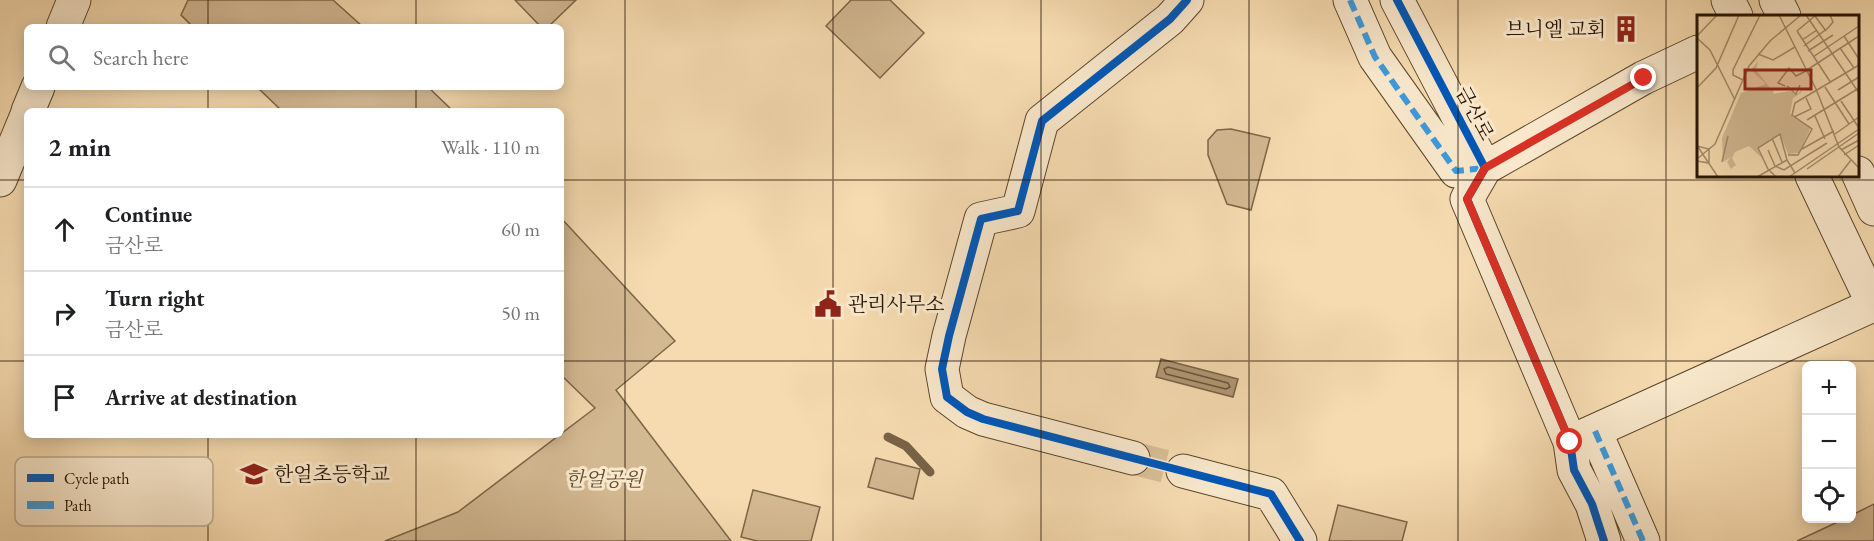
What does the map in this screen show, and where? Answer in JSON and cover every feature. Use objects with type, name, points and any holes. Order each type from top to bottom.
[{"type":"street","points":[[64,24],[74,0]]},
{"type":"street","points":[[1133,458],[967,412],[947,397],[942,369],[981,219],[1018,212],[1042,121],[1170,18],[1187,0]]},
{"type":"street","points":[[1350,0],[1375,57],[1456,171],[1485,168]]},
{"type":"street","name":"금산로","points":[[1397,0],[1485,168]]},
{"type":"street","points":[[1728,0],[1736,15]]},
{"type":"street","name":"금산로","points":[[1582,436],[1467,199],[1485,168],[1644,78],[1697,52]]},
{"type":"street","points":[[30,108],[37,90]]},
{"type":"street","points":[[0,180],[24,123]]},
{"type":"street","points":[[1582,436],[1874,305],[1812,177]]},
{"type":"street","points":[[1859,177],[1874,209]]},
{"type":"street","points":[[1582,436],[1574,470],[1592,504],[1604,541]]},
{"type":"street","points":[[1582,436],[1643,541]]},
{"type":"street","points":[[1183,471],[1271,494],[1300,541]]},
{"type":"green space","points":[[188,0],[333,0],[360,24],[190,24],[181,15]]},
{"type":"green space","points":[[515,0],[576,0],[551,24],[538,24]]},
{"type":"green space","points":[[851,0],[890,0],[924,33],[880,78],[826,26]]},
{"type":"green space","points":[[260,90],[431,90],[450,108],[279,108]]},
{"type":"green space","points":[[1231,129],[1270,138],[1251,210],[1227,204],[1208,155],[1208,140],[1217,130]]},
{"type":"green space","name":"한얼공원","points":[[564,221],[675,341],[616,390],[731,541],[385,541],[458,512],[555,438],[564,438],[564,432],[595,408],[564,378]]},
{"type":"green space","points":[[876,458],[920,469],[913,499],[868,487]]},
{"type":"green space","points":[[753,490],[820,507],[811,541],[757,541],[741,537]]},
{"type":"green space","points":[[1874,504],[1874,541],[1797,541],[1835,523],[1856,523],[1856,513]]},
{"type":"green space","points":[[1338,505],[1407,522],[1402,541],[1329,541]]},
{"type":"water","points":[[1161,359],[1238,379],[1233,397],[1156,377]]},
{"type":"waterway","points":[[888,437],[906,446],[930,472]]},
{"type":"tunnel","points":[[1133,458],[1183,471]]},
{"type":"marked path","points":[[1350,0],[1375,57],[1456,171],[1485,168]]},
{"type":"marked path","points":[[1595,431],[1643,541]]},
{"type":"cycle path","points":[[1187,0],[1170,19],[1042,121],[1018,211],[981,219],[942,369],[947,397],[967,412],[983,419],[1271,494],[1300,541]]},
{"type":"cycle path","points":[[1397,0],[1485,168],[1467,199],[1570,442],[1574,470],[1592,504],[1604,541]]},
{"type":"place","name":"브니엘 교회","points":[[1626,29]]},
{"type":"place","name":"관리사무소","points":[[828,304]]},
{"type":"place","name":"한얼초등학교","points":[[254,474]]},
{"type":"route","points":[[1570,442],[1467,199],[1485,168],[1644,78]]}]
